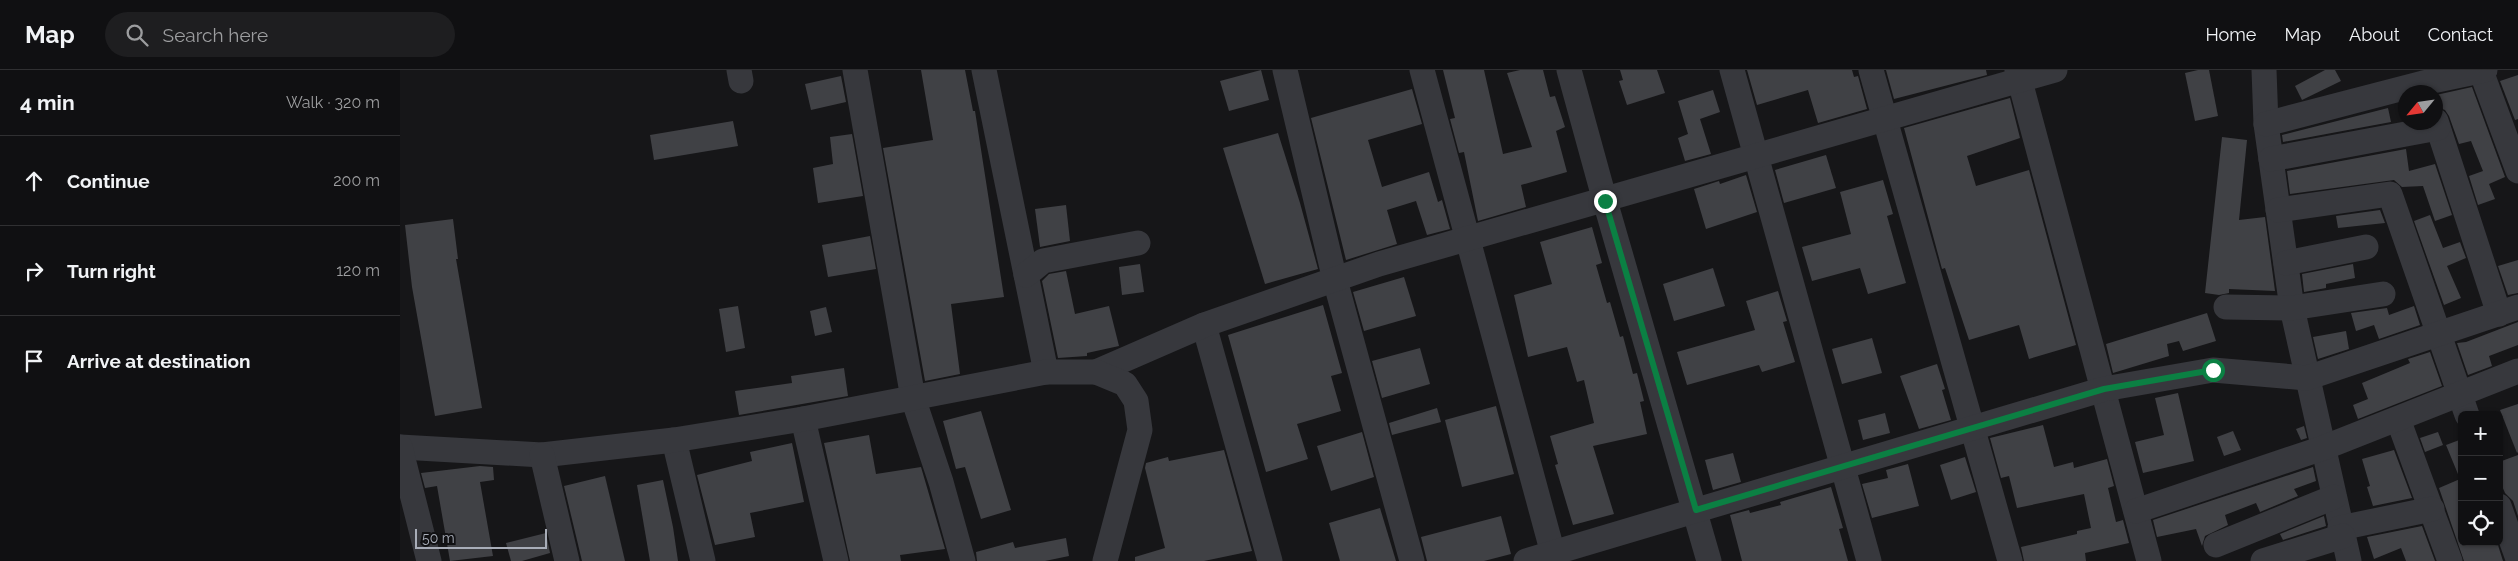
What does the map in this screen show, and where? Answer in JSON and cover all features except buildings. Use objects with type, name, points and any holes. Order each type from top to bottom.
[{"type":"street","points":[[855,70],[913,398],[941,482],[963,561]]},
{"type":"street","points":[[984,70],[1046,372]]},
{"type":"street","points":[[1285,70],[1335,280],[1412,561]]},
{"type":"street","points":[[1422,70],[1466,240],[1554,557]]},
{"type":"street","points":[[1569,70],[1709,561]]},
{"type":"street","points":[[1732,70],[1869,561]]},
{"type":"street","points":[[1871,70],[2010,561]]},
{"type":"street","points":[[1096,372],[1204,325],[1378,264],[1757,157],[2018,75],[2055,70]]},
{"type":"street","points":[[2264,70],[2266,124],[2292,308],[2349,561]]},
{"type":"street","points":[[2434,85],[2483,71],[2518,169]]},
{"type":"street","points":[[2018,75],[2150,561]]},
{"type":"street","points":[[2266,124],[2398,94]]},
{"type":"street","points":[[2271,159],[2413,130]]},
{"type":"street","points":[[1526,561],[1554,557],[1696,510],[2104,389],[2213,370],[2307,378],[2508,310],[2439,130]]},
{"type":"street","points":[[2278,210],[2390,194],[2463,404]]},
{"type":"street","points":[[1026,275],[1043,261],[1138,243]]},
{"type":"street","points":[[2286,263],[2366,247]]},
{"type":"street","points":[[2226,307],[2292,308],[2383,294]]},
{"type":"street","points":[[1204,325],[1270,561]]},
{"type":"street","points":[[2136,510],[2323,448],[2398,419],[2463,404],[2518,371]]},
{"type":"street","points":[[429,561],[400,447],[542,455],[674,440],[803,419],[1046,372],[1096,372],[1125,384],[1136,401],[1140,430],[1105,561]]},
{"type":"street","points":[[803,419],[836,561]]},
{"type":"street","points":[[2398,419],[2450,561]]},
{"type":"street","points":[[674,440],[704,561]]},
{"type":"street","points":[[542,455],[567,561]]},
{"type":"street","points":[[2216,545],[2334,498]]},
{"type":"street","points":[[2263,561],[2342,532],[2432,508]]},
{"type":"street","points":[[2503,517],[2518,559]]},
{"type":"street","points":[[1114,529],[1124,561]]},
{"type":"route","points":[[1605,201],[1696,510],[2104,389],[2213,370]]}]
